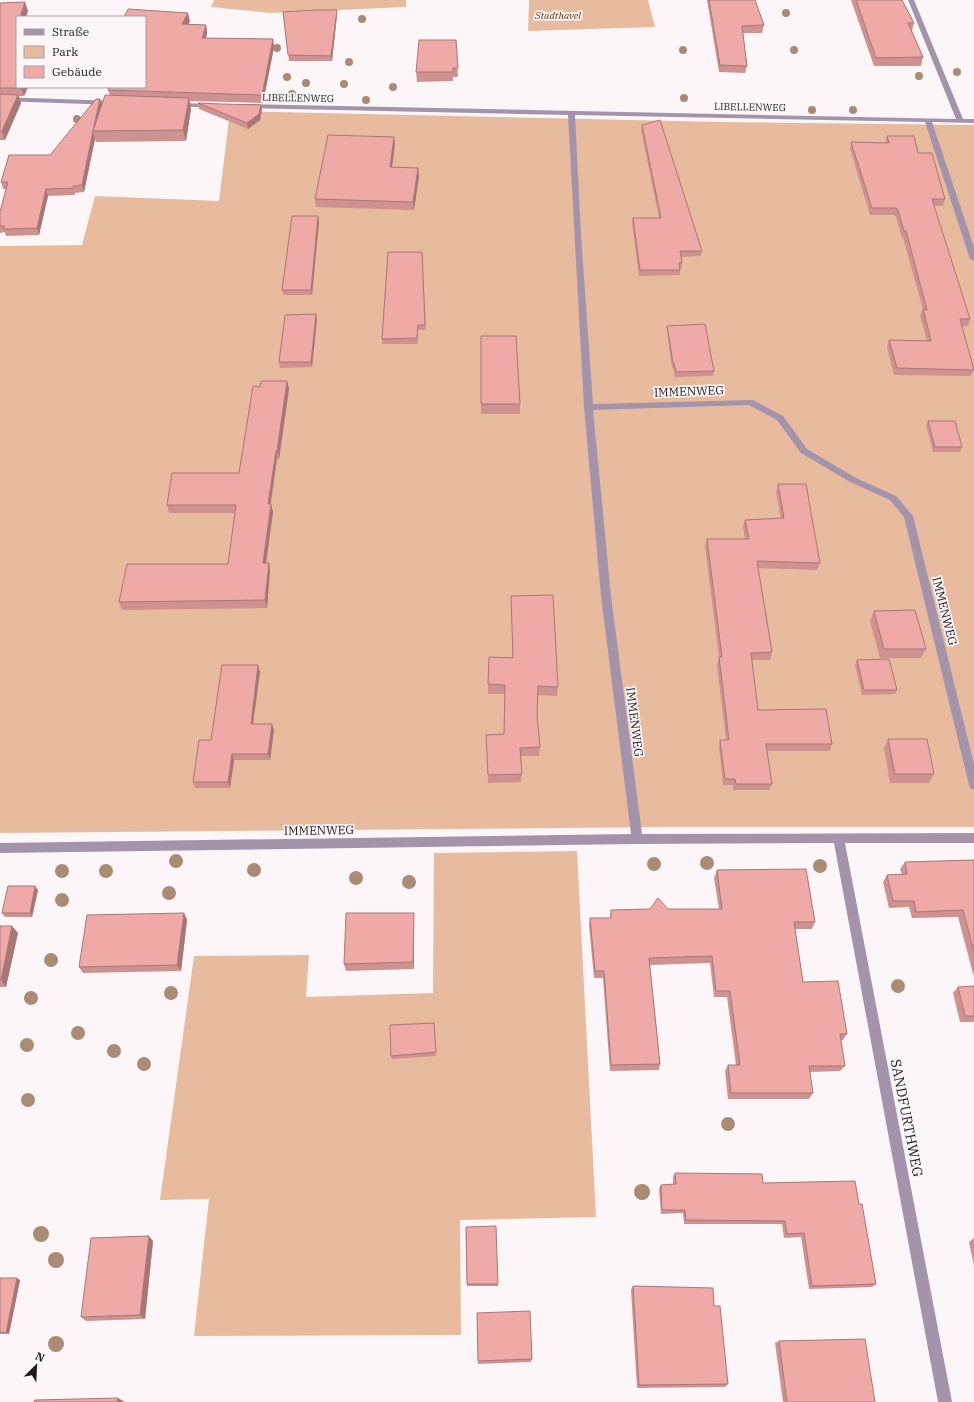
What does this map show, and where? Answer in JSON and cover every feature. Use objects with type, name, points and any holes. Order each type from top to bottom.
[{"type":"street","points":[[911,0],[960,120]]},
{"type":"street","points":[[0,99],[124,103]]},
{"type":"street","points":[[168,104],[222,106]]},
{"type":"street","name":"LIBELLENWEG","points":[[238,106],[571,114],[974,121]]},
{"type":"street","points":[[571,114],[577,258],[588,407]]},
{"type":"street","points":[[928,120],[974,259]]},
{"type":"street","name":"IMMENWEG","points":[[637,839],[606,596],[588,407],[750,402],[780,418],[804,451],[853,480],[893,498],[908,516],[974,785]]},
{"type":"street","name":"IMMENWEG","points":[[0,848],[637,839],[974,838]]},
{"type":"street","name":"SANDFURTHWEG","points":[[839,839],[946,1402]]},
{"type":"green space","points":[[214,0],[406,0],[406,7],[270,13],[211,7]]},
{"type":"green space","name":"Stadthavel","points":[[529,0],[648,0],[655,27],[528,31]]},
{"type":"green space","points":[[230,111],[720,122],[974,125],[974,827],[668,827],[0,833],[0,246],[82,245],[95,196],[219,201]]},
{"type":"green space","points":[[577,851],[596,1217],[460,1220],[461,1335],[194,1336],[209,1199],[160,1200],[194,956],[309,955],[306,997],[433,993],[434,853]]},
{"type":"building","points":[[709,0],[755,0],[764,25],[742,26],[747,66],[720,65]]},
{"type":"building","points":[[856,0],[902,0],[914,23],[908,23],[923,57],[876,58]]},
{"type":"building","points":[[25,2],[20,16],[16,16],[16,88],[0,88],[0,3]]},
{"type":"building","points":[[128,9],[188,13],[182,24],[206,25],[202,38],[273,39],[262,95],[108,90],[109,88],[146,88],[146,16],[124,16]]},
{"type":"building","points":[[337,10],[331,56],[288,55],[283,12]]},
{"type":"building","points":[[419,40],[456,40],[458,68],[453,68],[453,72],[416,72]]},
{"type":"building","points":[[0,94],[18,95],[2,131],[0,131]]},
{"type":"building","points":[[105,95],[189,98],[183,130],[93,131]]},
{"type":"building","points":[[96,99],[100,99],[82,185],[73,186],[73,188],[46,189],[37,228],[4,229],[4,226],[0,226],[0,212],[8,182],[1,182],[9,155],[50,155]]},
{"type":"building","points":[[198,103],[261,105],[259,114],[247,123]]},
{"type":"building","points":[[660,120],[702,251],[680,251],[682,263],[679,263],[680,270],[640,270],[633,218],[661,218],[642,125]]},
{"type":"building","points":[[328,135],[394,137],[390,167],[418,168],[413,202],[315,199]]},
{"type":"building","points":[[887,136],[914,136],[918,153],[932,153],[945,199],[932,199],[970,319],[960,319],[974,370],[897,368],[889,340],[931,341],[923,309],[927,310],[906,231],[904,231],[898,210],[896,208],[872,208],[851,142],[889,143]]},
{"type":"building","points":[[292,216],[318,216],[311,290],[282,290]]},
{"type":"building","points":[[388,252],[422,252],[425,325],[418,325],[417,338],[382,339]]},
{"type":"building","points":[[316,314],[311,362],[279,362],[285,315]]},
{"type":"building","points":[[705,324],[714,371],[676,372],[673,363],[667,326]]},
{"type":"building","points":[[481,336],[516,336],[520,404],[481,404]]},
{"type":"building","points":[[261,381],[287,381],[268,504],[271,504],[263,563],[269,563],[265,600],[119,602],[127,564],[228,564],[236,505],[167,505],[172,473],[239,473],[253,386],[260,387]]},
{"type":"building","points":[[928,421],[955,421],[962,447],[935,447]]},
{"type":"building","points":[[778,484],[806,484],[820,563],[757,561],[772,652],[751,653],[758,710],[826,709],[832,744],[766,744],[772,784],[736,784],[735,779],[725,779],[720,740],[729,740],[719,657],[722,657],[707,539],[749,539],[745,520],[784,518]]},
{"type":"building","points":[[553,595],[558,687],[538,686],[537,715],[540,747],[520,748],[522,774],[488,775],[486,735],[504,734],[505,685],[488,684],[489,657],[513,658],[511,596]]},
{"type":"building","points":[[915,610],[926,649],[884,649],[874,611]]},
{"type":"building","points":[[889,659],[897,690],[864,690],[857,660]]},
{"type":"building","points":[[222,665],[258,665],[251,724],[272,724],[268,754],[232,754],[228,782],[193,782],[199,740],[211,740]]},
{"type":"building","points":[[888,739],[927,739],[934,774],[895,774]]},
{"type":"building","points":[[974,860],[974,952],[963,910],[916,912],[914,901],[893,901],[887,875],[907,874],[905,862]]},
{"type":"building","points":[[806,869],[815,922],[794,922],[803,982],[838,981],[847,1034],[840,1034],[845,1066],[809,1066],[813,1093],[731,1093],[728,1065],[740,1065],[730,991],[716,991],[712,956],[649,958],[660,1064],[611,1065],[604,971],[595,971],[590,918],[611,918],[611,910],[650,909],[658,898],[668,909],[722,909],[717,870]]},
{"type":"building","points":[[8,886],[35,886],[30,913],[2,913]]},
{"type":"building","points":[[184,913],[177,965],[79,967],[87,915]]},
{"type":"building","points":[[346,913],[414,913],[413,962],[344,964]]},
{"type":"building","points":[[0,926],[12,926],[1,980],[0,980]]},
{"type":"building","points":[[974,986],[974,1016],[965,1016],[958,987]]},
{"type":"building","points":[[434,1023],[436,1052],[391,1056],[390,1025]]},
{"type":"building","points":[[675,1173],[762,1174],[763,1183],[855,1181],[859,1204],[862,1204],[876,1284],[812,1286],[804,1233],[787,1234],[785,1221],[686,1220],[685,1210],[662,1210],[661,1185],[676,1184]]},
{"type":"building","points":[[496,1226],[498,1284],[467,1284],[466,1227]]},
{"type":"building","points":[[149,1236],[140,1315],[81,1317],[91,1238]]},
{"type":"building","points":[[0,1278],[17,1278],[6,1333],[0,1332]]},
{"type":"building","points":[[633,1286],[713,1288],[714,1306],[720,1306],[728,1384],[639,1385]]},
{"type":"building","points":[[530,1311],[532,1359],[478,1361],[477,1313]]},
{"type":"building","points":[[865,1339],[875,1402],[787,1402],[779,1341]]},
{"type":"building","points":[[118,1398],[117,1402],[34,1402],[35,1400]]}]
